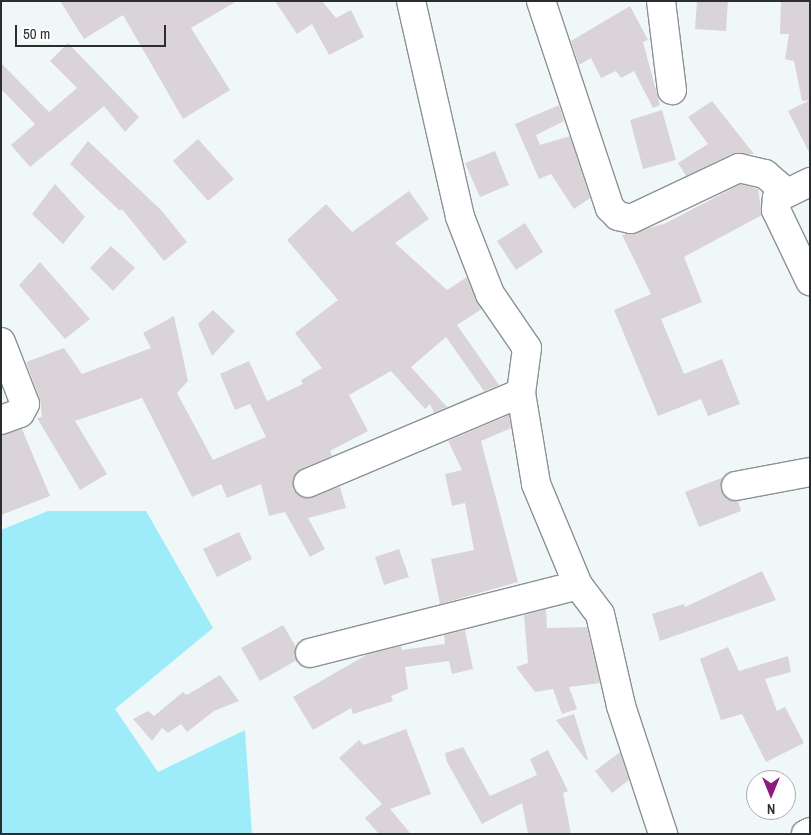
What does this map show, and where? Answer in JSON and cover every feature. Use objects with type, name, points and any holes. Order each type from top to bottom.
[{"type":"street","points":[[411,1],[460,216],[490,294],[527,348],[521,393],[536,484],[578,586],[600,614],[621,706],[634,734],[663,834]]},
{"type":"street","points":[[542,1],[610,208],[618,216],[631,219],[739,168],[765,174],[798,187]]},
{"type":"street","points":[[661,1],[672,90]]},
{"type":"street","points":[[798,187],[777,198],[776,210],[810,282]]},
{"type":"street","points":[[1,342],[25,404],[20,413],[1,420]]},
{"type":"street","points":[[308,484],[521,393]]},
{"type":"street","points":[[736,486],[810,472]]},
{"type":"street","points":[[310,653],[578,586]]},
{"type":"street","points":[[806,834],[810,832]]},
{"type":"shaded area","points":[[48,511],[146,511],[213,628],[115,709],[158,772],[245,730],[252,834],[1,834],[1,530]]},
{"type":"building","points":[[60,1],[237,1],[191,28],[230,90],[183,119],[123,15],[84,39]]},
{"type":"building","points":[[275,1],[322,1],[336,18],[351,10],[364,37],[329,55],[312,24],[297,34]]},
{"type":"building","points":[[697,1],[728,1],[726,31],[695,29]]},
{"type":"building","points":[[781,1],[810,1],[810,100],[802,101],[794,61],[785,59],[789,34],[780,34]]},
{"type":"building","points":[[630,6],[648,40],[643,42],[660,105],[653,108],[634,71],[621,78],[616,71],[601,78],[591,58],[579,65],[571,41]]},
{"type":"building","points":[[68,43],[139,117],[125,132],[104,106],[30,167],[11,145],[35,124],[1,89],[1,63],[49,112],[77,88],[50,61]]},
{"type":"building","points":[[810,100],[810,154],[788,111]]},
{"type":"building","points":[[712,101],[754,154],[732,154],[686,176],[678,163],[708,144],[688,117]]},
{"type":"building","points":[[559,105],[564,121],[536,135],[540,145],[570,136],[590,198],[574,209],[551,174],[539,179],[515,124]]},
{"type":"building","points":[[662,110],[676,160],[643,169],[630,120]]},
{"type":"building","points":[[198,139],[234,179],[208,201],[173,161]]},
{"type":"building","points":[[88,141],[161,210],[187,242],[164,261],[122,209],[120,211],[70,164]]},
{"type":"building","points":[[495,151],[509,185],[480,197],[465,163]]},
{"type":"building","points":[[55,184],[85,217],[63,244],[32,214]]},
{"type":"building","points":[[741,184],[758,189],[762,215],[684,257],[702,302],[661,319],[684,374],[722,359],[740,404],[708,416],[701,399],[658,416],[614,310],[651,294],[622,235],[664,224]]},
{"type":"building","points":[[409,191],[429,219],[395,243],[447,290],[467,277],[482,309],[457,325],[499,385],[434,413],[430,404],[425,409],[391,371],[349,395],[368,431],[330,451],[332,456],[302,469],[293,481],[294,490],[306,498],[340,487],[346,508],[308,518],[325,549],[310,557],[285,512],[269,516],[261,484],[227,498],[221,484],[192,497],[142,398],[75,421],[107,474],[80,490],[37,418],[42,417],[40,399],[26,362],[64,348],[82,374],[151,348],[143,333],[174,316],[188,381],[177,393],[213,460],[266,437],[250,404],[235,410],[220,374],[249,361],[267,401],[303,384],[301,380],[322,368],[295,333],[338,300],[287,240],[326,204],[352,232]],"holes":[[[446,337],[484,391],[447,407],[411,367]]]},
{"type":"building","points":[[525,223],[543,252],[516,270],[497,241]]},
{"type":"building","points":[[111,246],[135,268],[113,291],[90,268]]},
{"type":"building","points":[[40,262],[90,319],[65,339],[19,285]]},
{"type":"building","points":[[213,310],[235,331],[212,356],[198,324]]},
{"type":"building","points":[[509,415],[511,428],[481,441],[518,582],[440,604],[431,559],[474,550],[465,503],[452,506],[445,474],[462,470],[448,441]]},
{"type":"building","points":[[22,429],[50,496],[1,515],[1,435]]},
{"type":"building","points":[[724,477],[724,496],[738,501],[741,511],[699,527],[685,492]]},
{"type":"building","points":[[239,532],[252,559],[217,577],[203,549]]},
{"type":"building","points":[[399,549],[409,577],[384,585],[375,557]]},
{"type":"building","points":[[762,571],[776,600],[660,641],[652,614],[684,604],[685,607]]},
{"type":"building","points":[[546,609],[547,628],[587,627],[600,683],[569,687],[577,709],[562,714],[553,689],[535,692],[516,667],[528,663],[524,615]]},
{"type":"building","points":[[283,625],[296,647],[297,660],[260,681],[241,648]]},
{"type":"building","points":[[465,630],[473,669],[452,674],[449,661],[405,667],[408,689],[391,696],[393,701],[353,714],[351,708],[313,730],[293,697],[368,654],[401,646],[402,650],[445,644],[444,635]]},
{"type":"building","points":[[728,647],[739,671],[788,656],[791,672],[765,679],[777,711],[785,707],[804,743],[766,762],[742,714],[721,720],[700,659]]},
{"type":"building","points":[[220,675],[239,701],[214,711],[187,732],[181,724],[168,733],[162,728],[152,741],[133,719],[148,711],[154,716],[183,692],[187,695]]},
{"type":"building","points":[[574,714],[588,759],[586,760],[556,720]]},
{"type":"building","points":[[406,729],[431,794],[390,809],[411,834],[379,834],[365,818],[382,804],[339,758],[359,740],[364,745]]},
{"type":"building","points":[[463,747],[490,796],[537,775],[530,759],[548,750],[568,791],[563,793],[571,834],[528,834],[522,803],[482,824],[447,762],[445,753]]},
{"type":"building","points":[[620,752],[629,780],[612,793],[595,771]]}]
